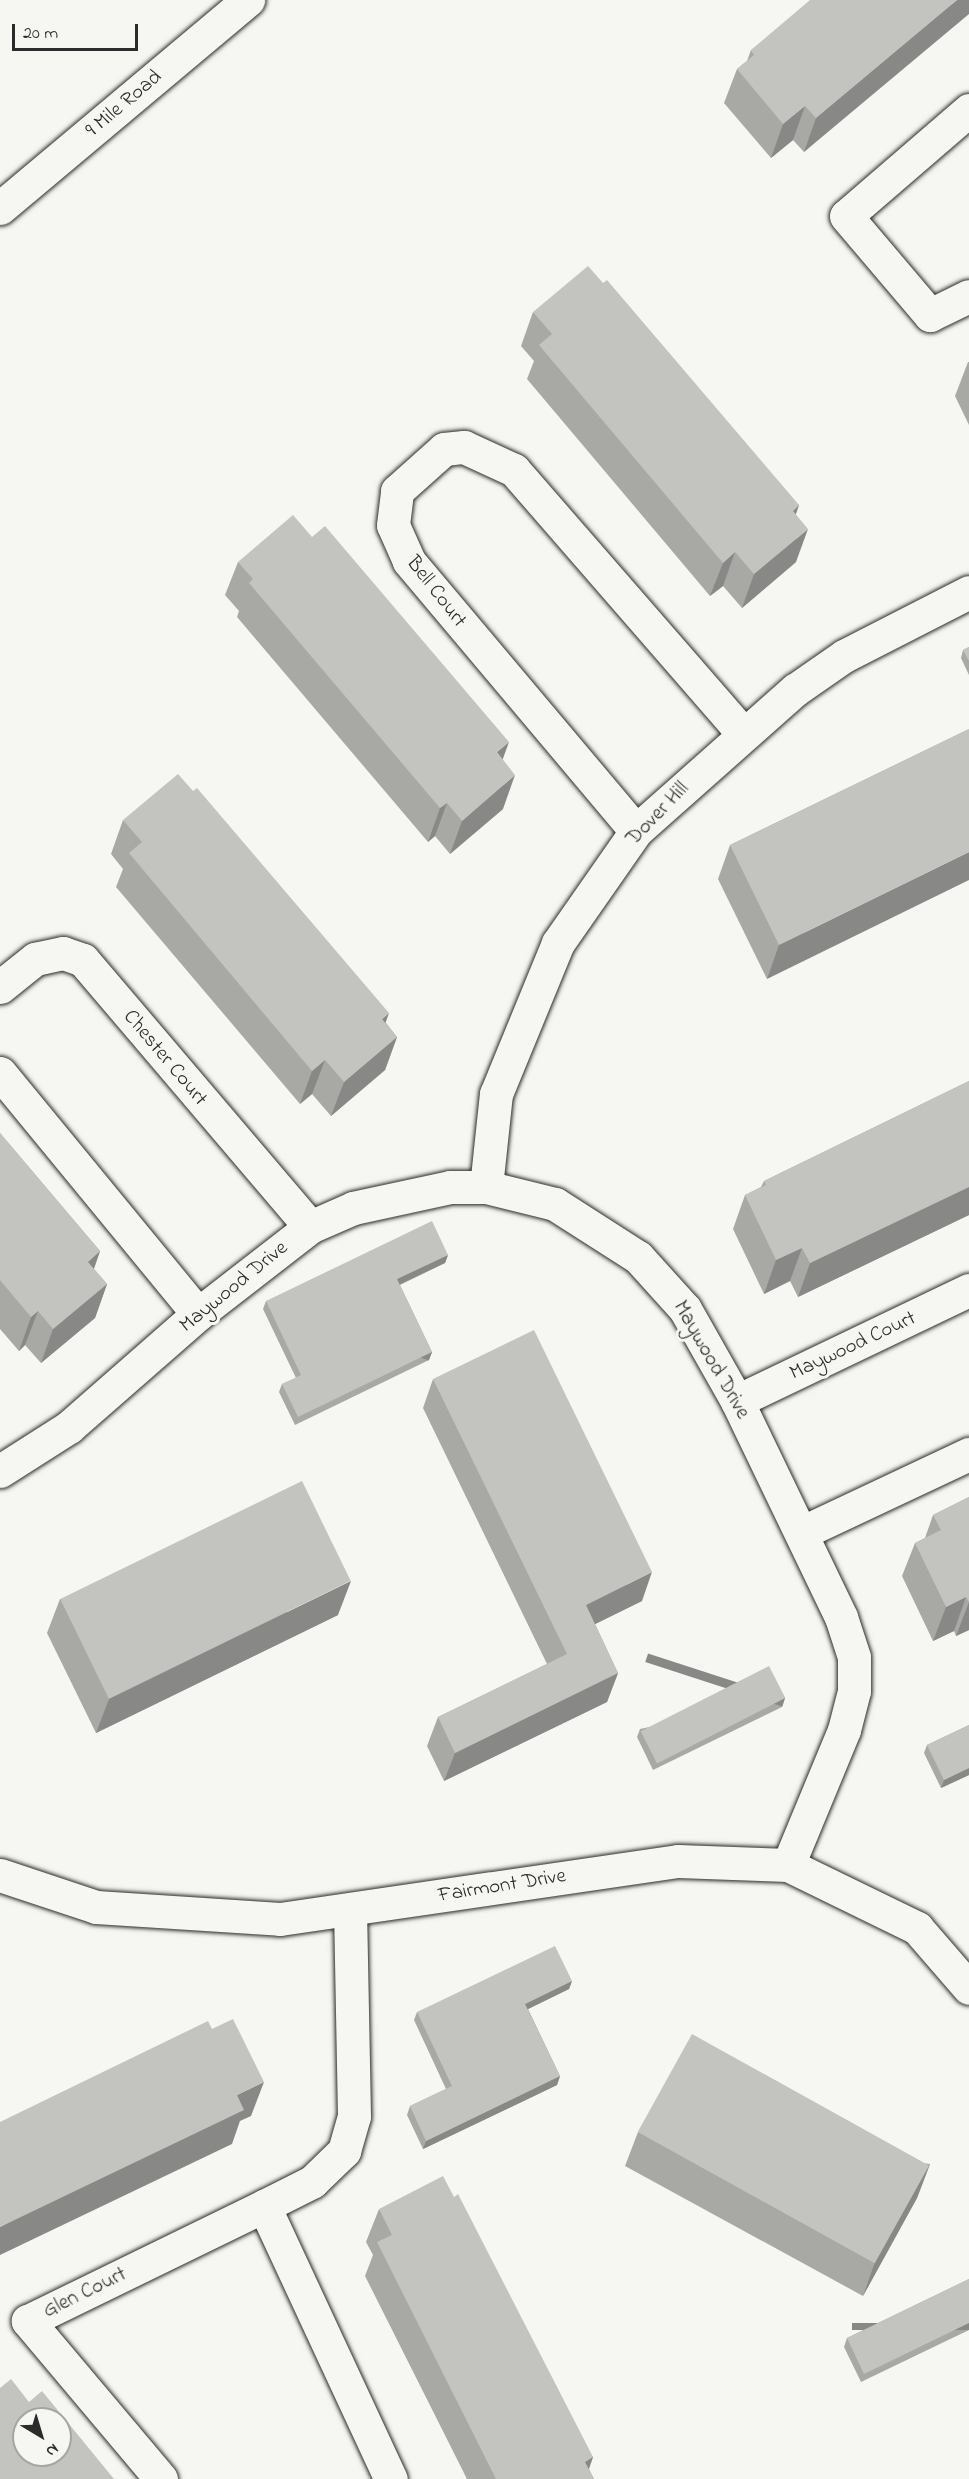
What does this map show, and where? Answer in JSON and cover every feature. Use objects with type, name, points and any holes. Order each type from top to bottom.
[{"type":"street","name":"9 Mile Road","points":[[0,208],[248,0]]},
{"type":"street","points":[[969,110],[846,216],[930,315],[969,296]]},
{"type":"street","name":"Bell Court","points":[[636,831],[409,561],[393,525],[397,491],[444,449],[464,447],[514,470],[742,732]]},
{"type":"street","name":"Dover Hill","points":[[486,1187],[496,1094],[554,954],[636,831],[742,732],[844,656],[969,592]]},
{"type":"street","name":"Chester Court","points":[[0,987],[35,959],[63,953],[83,960],[310,1227]]},
{"type":"street","points":[[0,1072],[198,1314]]},
{"type":"street","name":"Maywood Drive","points":[[0,1471],[69,1427],[198,1314],[310,1227],[412,1192],[486,1187],[555,1204],[638,1257],[685,1309],[737,1401],[841,1617],[854,1657],[854,1691],[844,1730],[788,1865]]},
{"type":"street","name":"Maywood Court","points":[[737,1401],[969,1290]]},
{"type":"street","points":[[801,1533],[969,1454]]},
{"type":"street","name":"Fairmont Drive","points":[[0,1875],[96,1907],[145,1914],[280,1919],[350,1911],[678,1861],[788,1865],[917,1928],[969,1988]]},
{"type":"street","name":"Glen Court","points":[[161,2479],[28,2320],[312,2182],[344,2151],[354,2105],[350,1911]]},
{"type":"street","points":[[264,2206],[391,2479]]},
{"type":"building","points":[[810,0],[957,0],[816,118],[805,106],[783,124],[737,69],[754,55],[751,50]]},
{"type":"building","points":[[588,266],[603,283],[607,280],[799,505],[793,511],[808,529],[754,574],[735,552],[723,563],[539,345],[552,334],[533,312]]},
{"type":"building","points":[[293,515],[312,537],[325,526],[509,742],[497,752],[515,775],[462,821],[447,803],[440,808],[249,583],[253,579],[238,562]]},
{"type":"building","points":[[969,647],[969,661],[963,650]]},
{"type":"building","points":[[969,729],[969,852],[779,945],[730,845]]},
{"type":"building","points":[[178,774],[193,791],[197,788],[389,1013],[382,1019],[397,1037],[344,1082],[325,1060],[312,1071],[129,853],[142,842],[123,820]]},
{"type":"building","points":[[969,1081],[969,1187],[810,1263],[802,1248],[776,1260],[745,1195],[766,1185],[764,1181]]},
{"type":"building","points":[[0,1133],[100,1251],[88,1262],[107,1284],[53,1329],[38,1311],[31,1317],[0,1280]]},
{"type":"building","points":[[432,1221],[448,1255],[397,1279],[432,1352],[298,1417],[282,1384],[301,1375],[266,1301]]},
{"type":"building","points":[[534,1330],[652,1572],[586,1605],[618,1673],[455,1753],[438,1717],[567,1654],[433,1379]]},
{"type":"building","points":[[302,1481],[351,1581],[109,1699],[60,1599]]},
{"type":"building","points":[[969,1497],[969,1602],[966,1597],[946,1607],[915,1543],[941,1530],[933,1515]]},
{"type":"building","points":[[769,1666],[785,1698],[657,1763],[641,1731]]},
{"type":"building","points":[[969,1725],[969,1768],[944,1780],[927,1745]]},
{"type":"building","points":[[555,1946],[572,1981],[525,2004],[560,2076],[426,2141],[410,2106],[452,2086],[417,2012]]},
{"type":"building","points":[[233,2019],[264,2082],[237,2095],[244,2110],[0,2227],[0,2122],[208,2021],[212,2029]]},
{"type":"building","points":[[692,2034],[929,2165],[875,2263],[638,2132]]},
{"type":"building","points":[[443,2176],[454,2197],[458,2194],[593,2457],[585,2462],[594,2479],[496,2479],[377,2242],[392,2235],[379,2209]]},
{"type":"building","points":[[969,2279],[969,2323],[864,2374],[847,2338]]},
{"type":"building","points":[[11,2379],[29,2402],[42,2391],[55,2407],[12,2407],[12,2467],[72,2467],[72,2428],[114,2479],[0,2479],[0,2388]]}]
